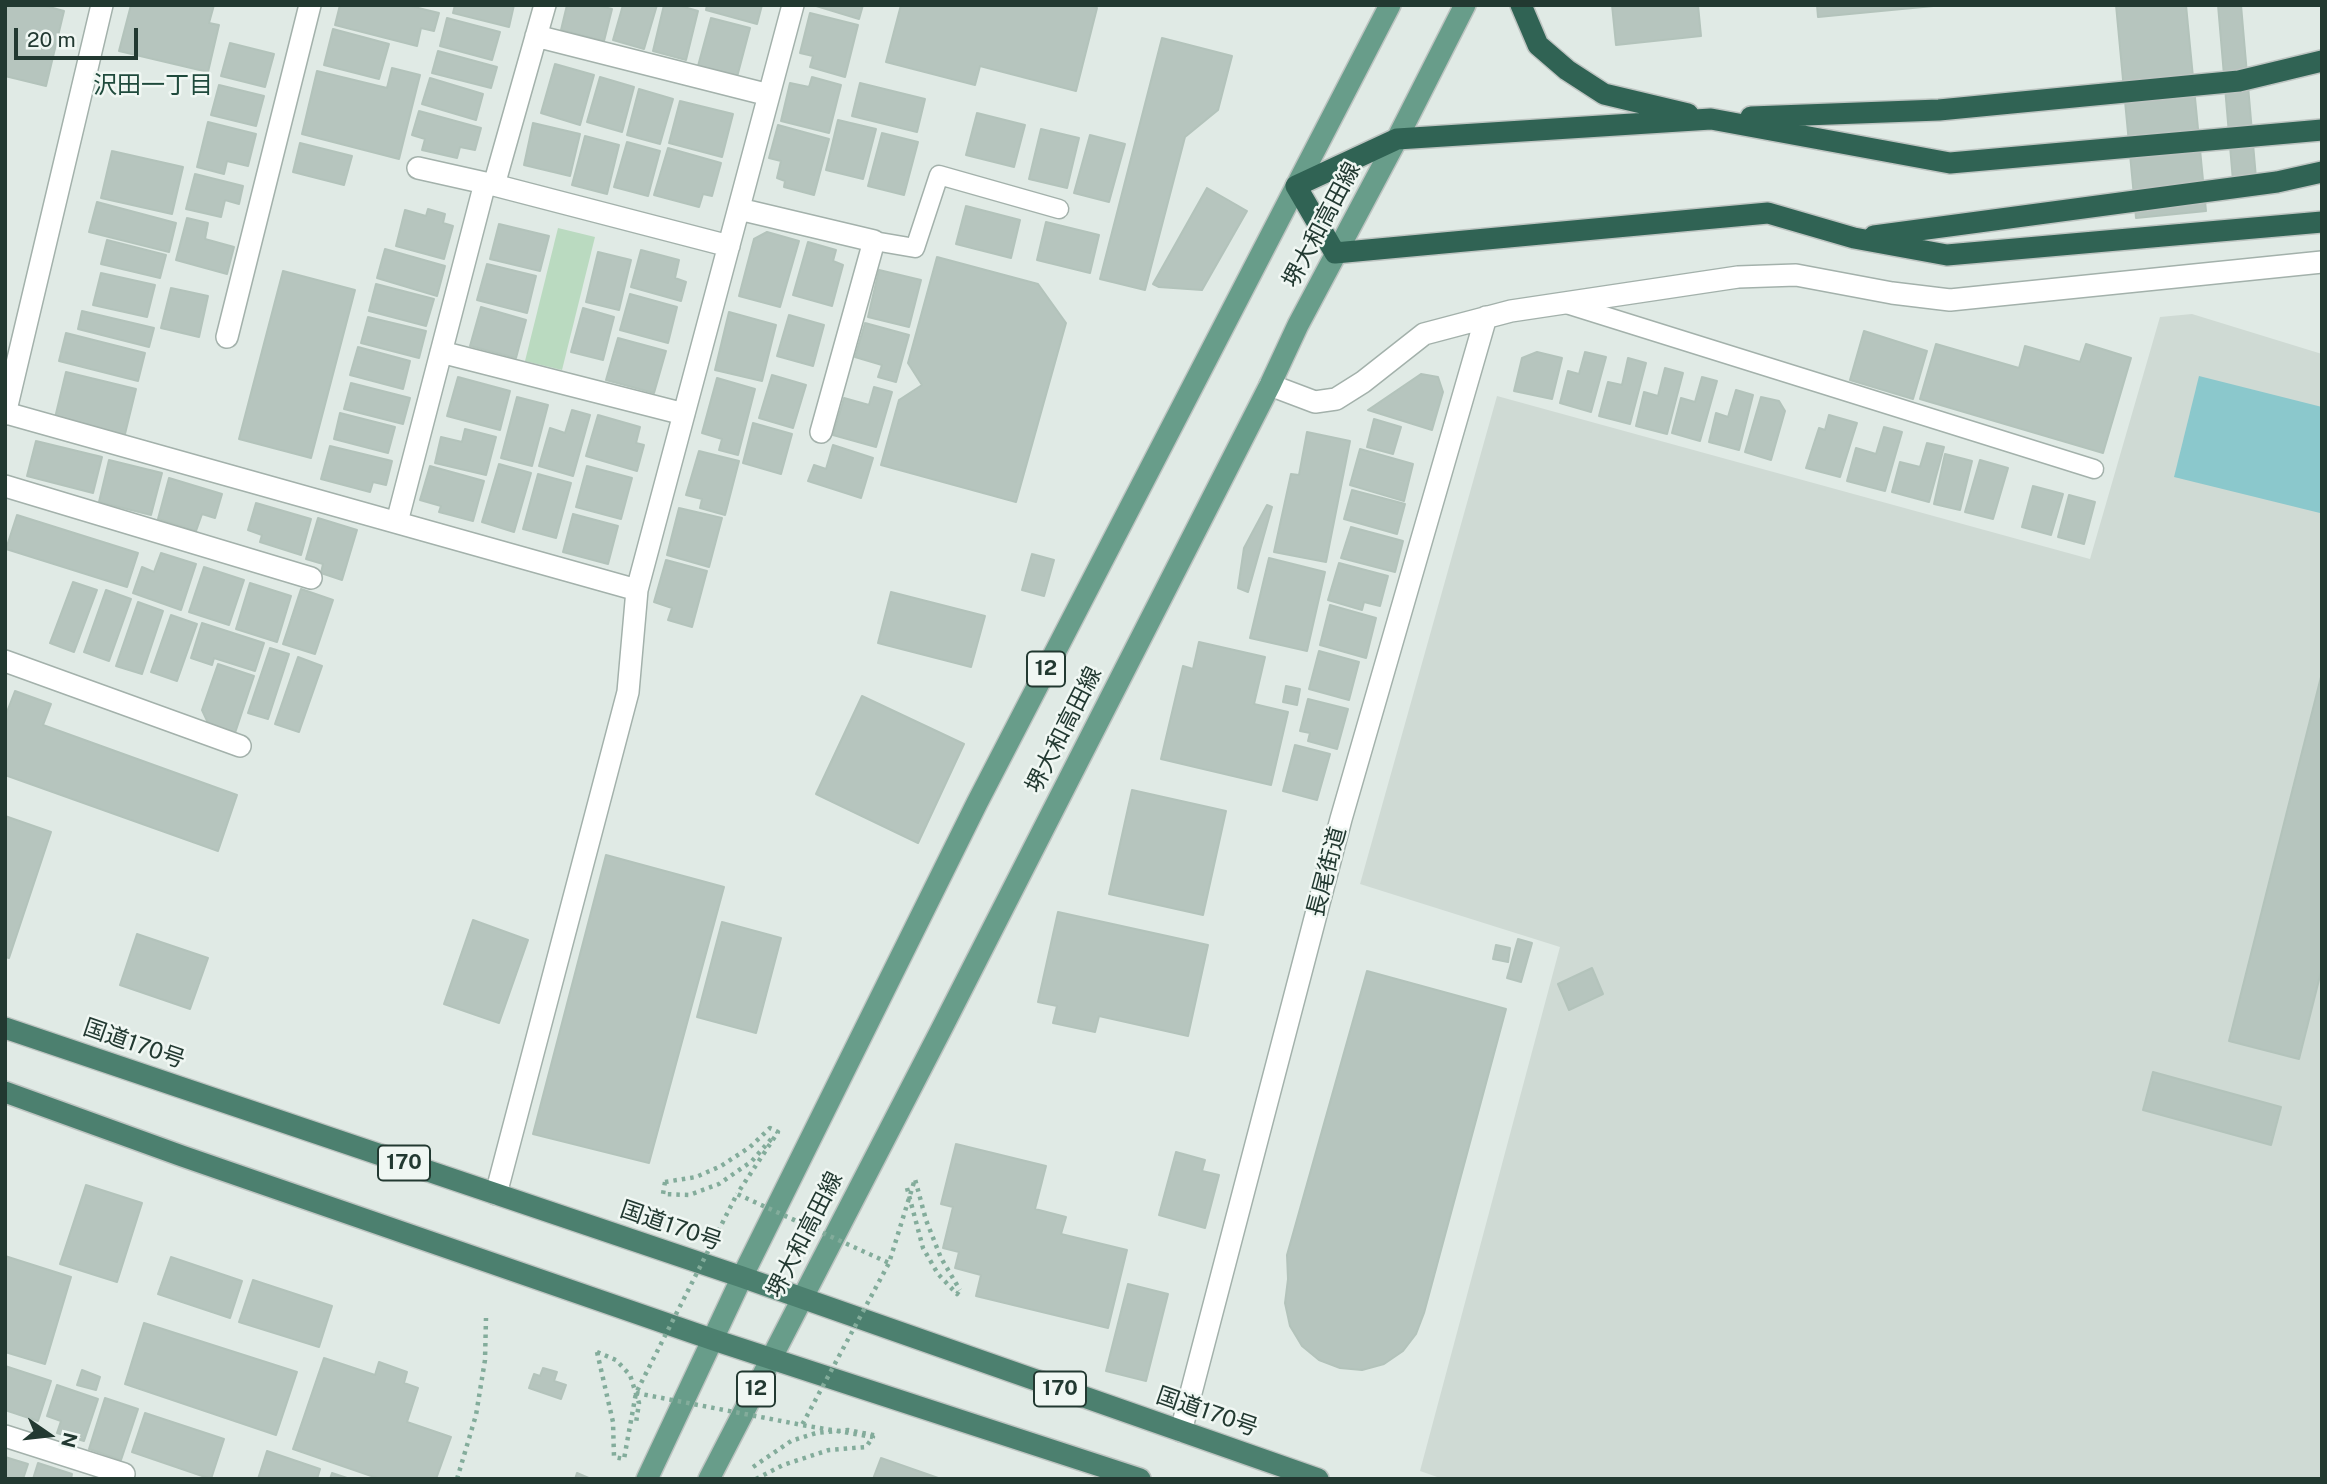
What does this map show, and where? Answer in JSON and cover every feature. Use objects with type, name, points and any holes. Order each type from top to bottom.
[{"type":"highway","points":[[1521,5],[1538,45],[1604,94],[1711,119],[1950,163],[2322,130]]},
{"type":"highway","points":[[2322,61],[2239,81],[1939,110],[1711,119],[1397,139],[1296,186],[1335,253],[1768,213],[1854,239],[1947,255],[2322,222]]},
{"type":"highway","points":[[1854,239],[2277,182],[2322,172]]},
{"type":"highway","name":"国道170号","points":[[5,1028],[742,1277],[1318,1479]]},
{"type":"highway","points":[[5,1092],[181,1156],[771,1359],[1140,1479]]},
{"type":"main road","name":"堺大和高田線","points":[[647,1479],[742,1277],[983,790],[1390,5]]},
{"type":"main road","name":"堺大和高田線","points":[[709,1479],[1270,385],[1335,253],[1465,5]]},
{"type":"street","points":[[102,5],[5,414],[637,590]]},
{"type":"street","points":[[226,337],[310,5]]},
{"type":"street","points":[[397,523],[441,352],[489,184],[545,5]]},
{"type":"street","points":[[496,1194],[628,692],[637,590],[793,5]]},
{"type":"street","points":[[536,36],[769,95]]},
{"type":"street","points":[[418,168],[729,246]]},
{"type":"street","points":[[739,209],[874,241],[821,432]]},
{"type":"street","points":[[1270,385],[1315,402],[1336,399],[1363,382],[1424,334],[1511,311],[1738,277],[1796,275],[1892,293],[1950,300],[2322,262]]},
{"type":"street","name":"長尾街道","points":[[1181,1431],[1340,819],[1486,317]]},
{"type":"street","points":[[441,352],[684,414]]},
{"type":"street","points":[[5,486],[311,578]]},
{"type":"street","points":[[5,661],[240,746]]},
{"type":"street","points":[[5,1436],[124,1474]]},
{"type":"lane","points":[[874,241],[915,248],[939,175],[1059,209]]},
{"type":"lane","points":[[1563,303],[2094,469]]},
{"type":"path","points":[[620,1462],[635,1433],[639,1404],[630,1375],[616,1360],[597,1352],[613,1422],[614,1457],[624,1459],[636,1393],[737,1194],[778,1132],[770,1128],[750,1147],[721,1166],[696,1177],[665,1182],[663,1194],[689,1195],[719,1184],[752,1161],[782,1127]]},
{"type":"path","points":[[802,1425],[889,1263],[915,1180],[926,1220],[941,1258],[960,1290],[957,1294],[938,1274],[923,1248],[907,1188]]},
{"type":"path","points":[[737,1194],[889,1263]]},
{"type":"path","points":[[457,1479],[476,1415],[485,1360],[486,1318]]},
{"type":"path","points":[[636,1393],[873,1437],[866,1447],[829,1450],[783,1465],[756,1479]]},
{"type":"path","points":[[749,1470],[792,1441],[816,1433],[849,1430],[878,1436]]},
{"type":"shaded area","points":[[2192,314],[2322,354],[2322,1479],[1443,1479],[1420,1471],[1560,947],[1360,884],[1497,396],[2090,559],[2160,317]]},
{"type":"green space","points":[[558,228],[595,237],[562,370],[525,361]]},
{"type":"water","points":[[2199,376],[2322,407],[2320,513],[2174,477]]},
{"type":"building","points":[[5,5],[42,5],[64,11],[46,86],[5,76]]},
{"type":"building","points":[[131,5],[214,5],[209,23],[219,25],[208,72],[119,51]]},
{"type":"building","points":[[340,5],[406,5],[439,13],[434,31],[421,28],[417,46],[335,25]]},
{"type":"building","points":[[455,5],[514,5],[509,27],[453,13]]},
{"type":"building","points":[[567,5],[596,5],[612,9],[604,41],[561,30]]},
{"type":"building","points":[[623,5],[657,5],[644,49],[613,40]]},
{"type":"building","points":[[664,5],[677,5],[698,11],[686,60],[653,51]]},
{"type":"building","points":[[707,5],[762,5],[757,24],[706,10]]},
{"type":"building","points":[[813,5],[863,5],[859,19]]},
{"type":"building","points":[[901,5],[1087,5],[1097,8],[1076,91],[980,66],[975,85],[886,62]]},
{"type":"building","points":[[1612,5],[1698,5],[1701,36],[1616,45]]},
{"type":"building","points":[[1817,5],[1944,5],[1818,17]]},
{"type":"building","points":[[2116,5],[2186,5],[2206,211],[2136,218]]},
{"type":"building","points":[[2218,5],[2241,5],[2256,178],[2233,181]]},
{"type":"building","points":[[810,13],[858,25],[845,77],[810,67],[813,56],[800,53]]},
{"type":"building","points":[[447,18],[500,32],[492,60],[440,46]]},
{"type":"building","points":[[711,18],[750,28],[737,77],[698,66]]},
{"type":"building","points":[[333,29],[389,44],[379,79],[324,65]]},
{"type":"building","points":[[1162,38],[1232,56],[1218,110],[1185,137],[1145,290],[1100,279]]},
{"type":"building","points":[[230,43],[274,54],[265,87],[221,76]]},
{"type":"building","points":[[438,51],[497,67],[491,88],[432,73]]},
{"type":"building","points":[[555,64],[594,75],[580,125],[541,113]]},
{"type":"building","points":[[392,68],[420,75],[399,159],[302,134],[317,71],[387,88]]},
{"type":"building","points":[[600,77],[634,87],[622,132],[587,122]]},
{"type":"building","points":[[812,77],[841,85],[829,133],[781,121],[790,83],[809,87]]},
{"type":"building","points":[[430,78],[483,94],[476,120],[422,104]]},
{"type":"building","points":[[860,83],[925,99],[917,132],[852,116]]},
{"type":"building","points":[[219,85],[264,96],[256,126],[211,115]]},
{"type":"building","points":[[639,89],[673,99],[660,144],[627,135]]},
{"type":"building","points":[[680,101],[733,114],[722,157],[669,143]]},
{"type":"building","points":[[419,111],[481,128],[475,150],[460,147],[457,158],[422,150],[425,139],[412,135]]},
{"type":"building","points":[[977,113],[1025,125],[1014,167],[966,155]]},
{"type":"building","points":[[838,120],[876,129],[863,179],[826,170]]},
{"type":"building","points":[[208,122],[256,134],[248,166],[227,161],[224,174],[197,167]]},
{"type":"building","points":[[533,123],[580,134],[570,176],[524,165]]},
{"type":"building","points":[[778,125],[829,139],[814,195],[784,187],[785,181],[777,178],[781,161],[769,158]]},
{"type":"building","points":[[1041,129],[1079,138],[1067,188],[1029,179]]},
{"type":"building","points":[[882,133],[918,142],[904,195],[868,186]]},
{"type":"building","points":[[1090,135],[1125,144],[1109,202],[1074,193]]},
{"type":"building","points":[[585,136],[619,145],[607,194],[572,185]]},
{"type":"building","points":[[627,142],[660,151],[648,196],[614,187]]},
{"type":"building","points":[[300,143],[352,156],[344,185],[293,172]]},
{"type":"building","points":[[668,148],[721,163],[712,196],[703,194],[699,207],[654,195]]},
{"type":"building","points":[[112,151],[183,167],[172,214],[101,198]]},
{"type":"building","points":[[195,174],[243,186],[239,204],[225,200],[221,217],[186,209]]},
{"type":"building","points":[[1207,188],[1247,211],[1202,290],[1159,287],[1153,284]]},
{"type":"building","points":[[97,202],[176,223],[169,252],[89,232]]},
{"type":"building","points":[[966,206],[1020,220],[1011,258],[956,244]]},
{"type":"building","points":[[428,209],[445,214],[443,223],[453,226],[444,259],[396,246],[405,210],[426,216]]},
{"type":"building","points":[[187,218],[208,223],[205,239],[234,247],[227,274],[176,260]]},
{"type":"building","points":[[1046,222],[1099,235],[1090,273],[1037,260]]},
{"type":"building","points":[[499,224],[549,236],[540,271],[490,259]]},
{"type":"building","points":[[767,232],[799,241],[780,307],[739,296],[754,239]]},
{"type":"building","points":[[107,240],[166,255],[160,278],[101,264]]},
{"type":"building","points":[[808,242],[836,250],[833,261],[843,265],[832,306],[793,295]]},
{"type":"building","points":[[385,249],[445,266],[437,296],[377,278]]},
{"type":"building","points":[[641,250],[679,260],[675,278],[686,282],[681,301],[631,287]]},
{"type":"building","points":[[598,252],[631,260],[619,310],[586,302]]},
{"type":"building","points":[[937,257],[1038,284],[1066,323],[1016,502],[881,465],[899,400],[922,385],[908,363]]},
{"type":"building","points":[[487,264],[536,276],[527,313],[477,300]]},
{"type":"building","points":[[879,270],[921,280],[909,327],[868,317]]},
{"type":"building","points":[[283,271],[355,290],[311,458],[239,439]]},
{"type":"building","points":[[101,273],[155,285],[147,317],[93,305]]},
{"type":"building","points":[[376,284],[434,299],[426,326],[369,311]]},
{"type":"building","points":[[171,288],[208,296],[199,337],[161,328]]},
{"type":"building","points":[[630,294],[677,307],[668,343],[620,330]]},
{"type":"building","points":[[481,307],[526,320],[516,358],[470,346]]},
{"type":"building","points":[[583,308],[614,317],[603,360],[571,352]]},
{"type":"building","points":[[82,311],[154,328],[149,347],[78,329]]},
{"type":"building","points":[[729,312],[776,325],[762,381],[715,370]]},
{"type":"building","points":[[789,315],[824,325],[813,366],[777,356]]},
{"type":"building","points":[[368,317],[426,331],[419,358],[361,343]]},
{"type":"building","points":[[865,323],[909,335],[896,382],[878,377],[882,365],[855,357]]},
{"type":"building","points":[[1864,331],[1927,351],[1913,399],[1850,380]]},
{"type":"building","points":[[66,333],[145,353],[138,381],[59,361]]},
{"type":"building","points":[[618,338],[666,351],[654,393],[606,380]]},
{"type":"building","points":[[1936,344],[2019,368],[2025,346],[2080,362],[2086,344],[2131,358],[2103,453],[1920,399]]},
{"type":"building","points":[[358,347],[410,361],[403,389],[350,375]]},
{"type":"building","points":[[1537,352],[1562,358],[1552,399],[1514,391],[1522,358]]},
{"type":"building","points":[[1585,352],[1606,357],[1591,412],[1560,403],[1568,371],[1579,374]]},
{"type":"building","points":[[1628,358],[1646,363],[1630,424],[1599,416],[1608,382],[1622,385]]},
{"type":"building","points":[[1665,368],[1683,373],[1667,434],[1636,426],[1644,392],[1658,396]]},
{"type":"building","points":[[66,372],[136,389],[124,438],[54,422]]},
{"type":"building","points":[[1421,374],[1438,377],[1443,392],[1432,430],[1368,410]]},
{"type":"building","points":[[772,375],[806,385],[793,428],[759,418]]},
{"type":"building","points":[[458,377],[510,391],[500,430],[447,416]]},
{"type":"building","points":[[1702,377],[1717,381],[1700,441],[1672,433],[1681,398],[1695,402]]},
{"type":"building","points":[[717,378],[755,389],[738,455],[719,450],[722,439],[702,433]]},
{"type":"building","points":[[351,383],[410,398],[403,424],[344,409]]},
{"type":"building","points":[[874,387],[892,392],[876,447],[833,435],[844,398],[869,405]]},
{"type":"building","points":[[1736,390],[1753,395],[1739,450],[1709,442],[1716,413],[1728,417]]},
{"type":"building","points":[[517,397],[548,405],[532,466],[501,458]]},
{"type":"building","points":[[1761,397],[1779,401],[1785,411],[1771,460],[1745,452]]},
{"type":"building","points":[[572,410],[590,415],[573,476],[539,466],[550,428],[565,433]]},
{"type":"building","points":[[340,413],[395,427],[388,453],[334,439]]},
{"type":"building","points":[[598,415],[640,427],[636,443],[644,445],[637,471],[586,456]]},
{"type":"building","points":[[1829,415],[1857,423],[1840,477],[1806,468],[1819,428],[1825,430]]},
{"type":"building","points":[[1374,419],[1401,427],[1393,454],[1367,447]]},
{"type":"building","points":[[753,423],[792,434],[781,474],[743,463]]},
{"type":"building","points":[[1884,427],[1902,432],[1885,491],[1847,481],[1856,448],[1876,454]]},
{"type":"building","points":[[465,429],[496,437],[486,475],[435,463],[441,437],[462,442]]},
{"type":"building","points":[[1307,432],[1350,441],[1326,562],[1274,552],[1291,474],[1299,475]]},
{"type":"building","points":[[36,441],[102,457],[93,493],[27,476]]},
{"type":"building","points":[[1927,443],[1944,447],[1929,502],[1892,492],[1900,462],[1920,467]]},
{"type":"building","points":[[833,445],[873,458],[861,498],[808,481],[814,465],[826,469]]},
{"type":"building","points":[[330,446],[392,461],[386,485],[373,482],[370,492],[321,479]]},
{"type":"building","points":[[1360,449],[1413,464],[1404,501],[1350,485]]},
{"type":"building","points":[[699,451],[739,461],[725,515],[700,508],[702,499],[686,495]]},
{"type":"building","points":[[1945,454],[1972,461],[1960,510],[1934,504]]},
{"type":"building","points":[[109,460],[162,473],[151,515],[99,502]]},
{"type":"building","points":[[1980,460],[2008,468],[1993,519],[1965,512]]},
{"type":"building","points":[[499,464],[531,473],[514,532],[482,522]]},
{"type":"building","points":[[430,466],[484,481],[473,521],[439,512],[441,506],[420,500]]},
{"type":"building","points":[[587,466],[632,478],[621,519],[576,507]]},
{"type":"building","points":[[538,474],[571,483],[556,538],[523,529]]},
{"type":"building","points":[[169,478],[222,494],[215,518],[202,514],[196,531],[158,519]]},
{"type":"building","points":[[2033,486],[2063,494],[2051,535],[2022,527]]},
{"type":"building","points":[[1352,490],[1405,504],[1397,534],[1344,519]]},
{"type":"building","points":[[2069,495],[2095,502],[2084,544],[2058,537]]},
{"type":"building","points":[[256,503],[311,519],[301,555],[260,542],[262,535],[248,530]]},
{"type":"building","points":[[1267,505],[1272,507],[1248,592],[1238,588],[1244,548]]},
{"type":"building","points":[[679,508],[722,518],[709,567],[667,555]]},
{"type":"building","points":[[573,514],[618,526],[608,564],[563,552]]},
{"type":"building","points":[[17,515],[138,553],[127,587],[6,549]]},
{"type":"building","points":[[318,518],[357,530],[342,580],[321,573],[323,564],[306,559]]},
{"type":"building","points":[[1351,527],[1403,541],[1395,572],[1341,558]]},
{"type":"building","points":[[161,553],[196,564],[181,610],[133,593],[142,567],[154,572]]},
{"type":"building","points":[[1032,554],[1054,560],[1044,596],[1022,590]]},
{"type":"building","points":[[1269,558],[1325,572],[1307,651],[1250,638]]},
{"type":"building","points":[[666,560],[707,571],[692,627],[668,620],[672,608],[654,602]]},
{"type":"building","points":[[1339,563],[1388,576],[1380,606],[1364,602],[1362,610],[1328,600]]},
{"type":"building","points":[[204,567],[244,580],[229,625],[189,612]]},
{"type":"building","points":[[73,582],[97,590],[74,652],[50,643]]},
{"type":"building","points":[[250,583],[291,596],[277,642],[236,629]]},
{"type":"building","points":[[301,589],[333,600],[315,654],[283,644]]},
{"type":"building","points":[[106,590],[131,599],[109,661],[84,652]]},
{"type":"building","points":[[891,592],[985,616],[971,667],[878,643]]},
{"type":"building","points":[[138,602],[163,611],[142,674],[116,666]]},
{"type":"building","points":[[1330,605],[1376,618],[1366,658],[1320,645]]},
{"type":"building","points":[[171,615],[197,624],[177,681],[151,672]]},
{"type":"building","points":[[202,623],[264,643],[255,671],[214,658],[212,665],[191,658]]},
{"type":"building","points":[[1199,642],[1265,657],[1254,704],[1288,712],[1271,785],[1161,759],[1183,666],[1193,669]]},
{"type":"building","points":[[270,648],[289,654],[268,719],[248,713]]},
{"type":"building","points":[[1319,651],[1359,662],[1349,700],[1309,689]]},
{"type":"building","points":[[298,657],[322,666],[299,732],[275,724]]},
{"type":"building","points":[[218,664],[254,676],[235,733],[209,725],[202,710]]},
{"type":"building","points":[[2322,673],[2322,968],[2299,1059],[2229,1041]]},
{"type":"building","points":[[1286,686],[1300,689],[1297,705],[1283,702]]},
{"type":"building","points":[[15,691],[51,704],[43,725],[237,795],[218,851],[5,775],[5,717]]},
{"type":"building","points":[[862,696],[964,744],[918,843],[816,794]]},
{"type":"building","points":[[1308,699],[1348,709],[1337,749],[1308,741],[1310,733],[1300,731]]},
{"type":"building","points":[[1295,745],[1330,754],[1317,800],[1283,791]]},
{"type":"building","points":[[1132,790],[1226,811],[1203,915],[1109,894]]},
{"type":"building","points":[[5,816],[51,832],[9,958],[5,957]]},
{"type":"building","points":[[606,855],[724,887],[649,1163],[533,1134]]},
{"type":"building","points":[[1058,912],[1208,945],[1188,1036],[1099,1016],[1095,1032],[1053,1023],[1057,1006],[1038,1002]]},
{"type":"building","points":[[473,920],[528,940],[499,1023],[444,1004]]},
{"type":"building","points":[[722,922],[781,938],[756,1033],[697,1017]]},
{"type":"building","points":[[137,934],[208,958],[190,1009],[120,985]]},
{"type":"building","points":[[1518,939],[1532,943],[1521,982],[1507,978]]},
{"type":"building","points":[[1496,945],[1510,948],[1508,962],[1493,959]]},
{"type":"building","points":[[1592,968],[1603,994],[1569,1010],[1558,984]]},
{"type":"building","points":[[1367,971],[1506,1009],[1424,1313],[1416,1334],[1403,1351],[1384,1364],[1362,1370],[1340,1368],[1319,1360],[1302,1346],[1290,1326],[1285,1303],[1287,1255]]},
{"type":"building","points":[[2153,1072],[2281,1107],[2271,1145],[2143,1110]]},
{"type":"building","points":[[956,1144],[1046,1166],[1035,1209],[1066,1217],[1061,1234],[1127,1250],[1108,1328],[976,1296],[981,1275],[955,1268],[959,1252],[943,1248],[953,1207],[941,1204]]},
{"type":"building","points":[[1176,1152],[1205,1160],[1202,1171],[1219,1175],[1205,1228],[1159,1215]]},
{"type":"building","points":[[86,1185],[142,1203],[117,1282],[60,1264]]},
{"type":"building","points":[[5,1256],[71,1277],[45,1364],[5,1352]]},
{"type":"building","points":[[171,1257],[242,1281],[230,1318],[158,1294]]},
{"type":"building","points":[[253,1280],[332,1306],[319,1347],[239,1322]]},
{"type":"building","points":[[1128,1284],[1168,1294],[1146,1381],[1106,1371]]},
{"type":"building","points":[[144,1323],[297,1372],[276,1435],[125,1384]]},
{"type":"building","points":[[324,1358],[375,1375],[379,1362],[407,1372],[404,1383],[418,1388],[407,1422],[451,1437],[436,1479],[380,1479],[293,1449]]},
{"type":"building","points":[[5,1366],[51,1381],[38,1421],[5,1410]]},
{"type":"building","points":[[543,1368],[557,1372],[554,1381],[566,1385],[561,1399],[529,1388],[534,1374],[540,1376]]},
{"type":"building","points":[[82,1370],[100,1377],[96,1390],[77,1385]]},
{"type":"building","points":[[57,1385],[98,1399],[84,1441],[57,1433],[61,1421],[47,1416]]},
{"type":"building","points":[[105,1398],[138,1409],[121,1460],[89,1449]]},
{"type":"building","points":[[145,1413],[224,1439],[211,1479],[132,1452]]},
{"type":"building","points":[[267,1451],[320,1469],[317,1479],[258,1479]]},
{"type":"building","points":[[5,1457],[28,1464],[23,1479],[5,1479]]},
{"type":"building","points":[[881,1458],[941,1479],[873,1479]]},
{"type":"building","points":[[38,1463],[72,1474],[71,1479],[33,1479]]},
{"type":"building","points":[[332,1473],[350,1479],[330,1479]]},
{"type":"building","points":[[577,1473],[591,1479],[575,1479]]},
{"type":"district","name":"沢田一丁目","points":[[153,86]]}]
